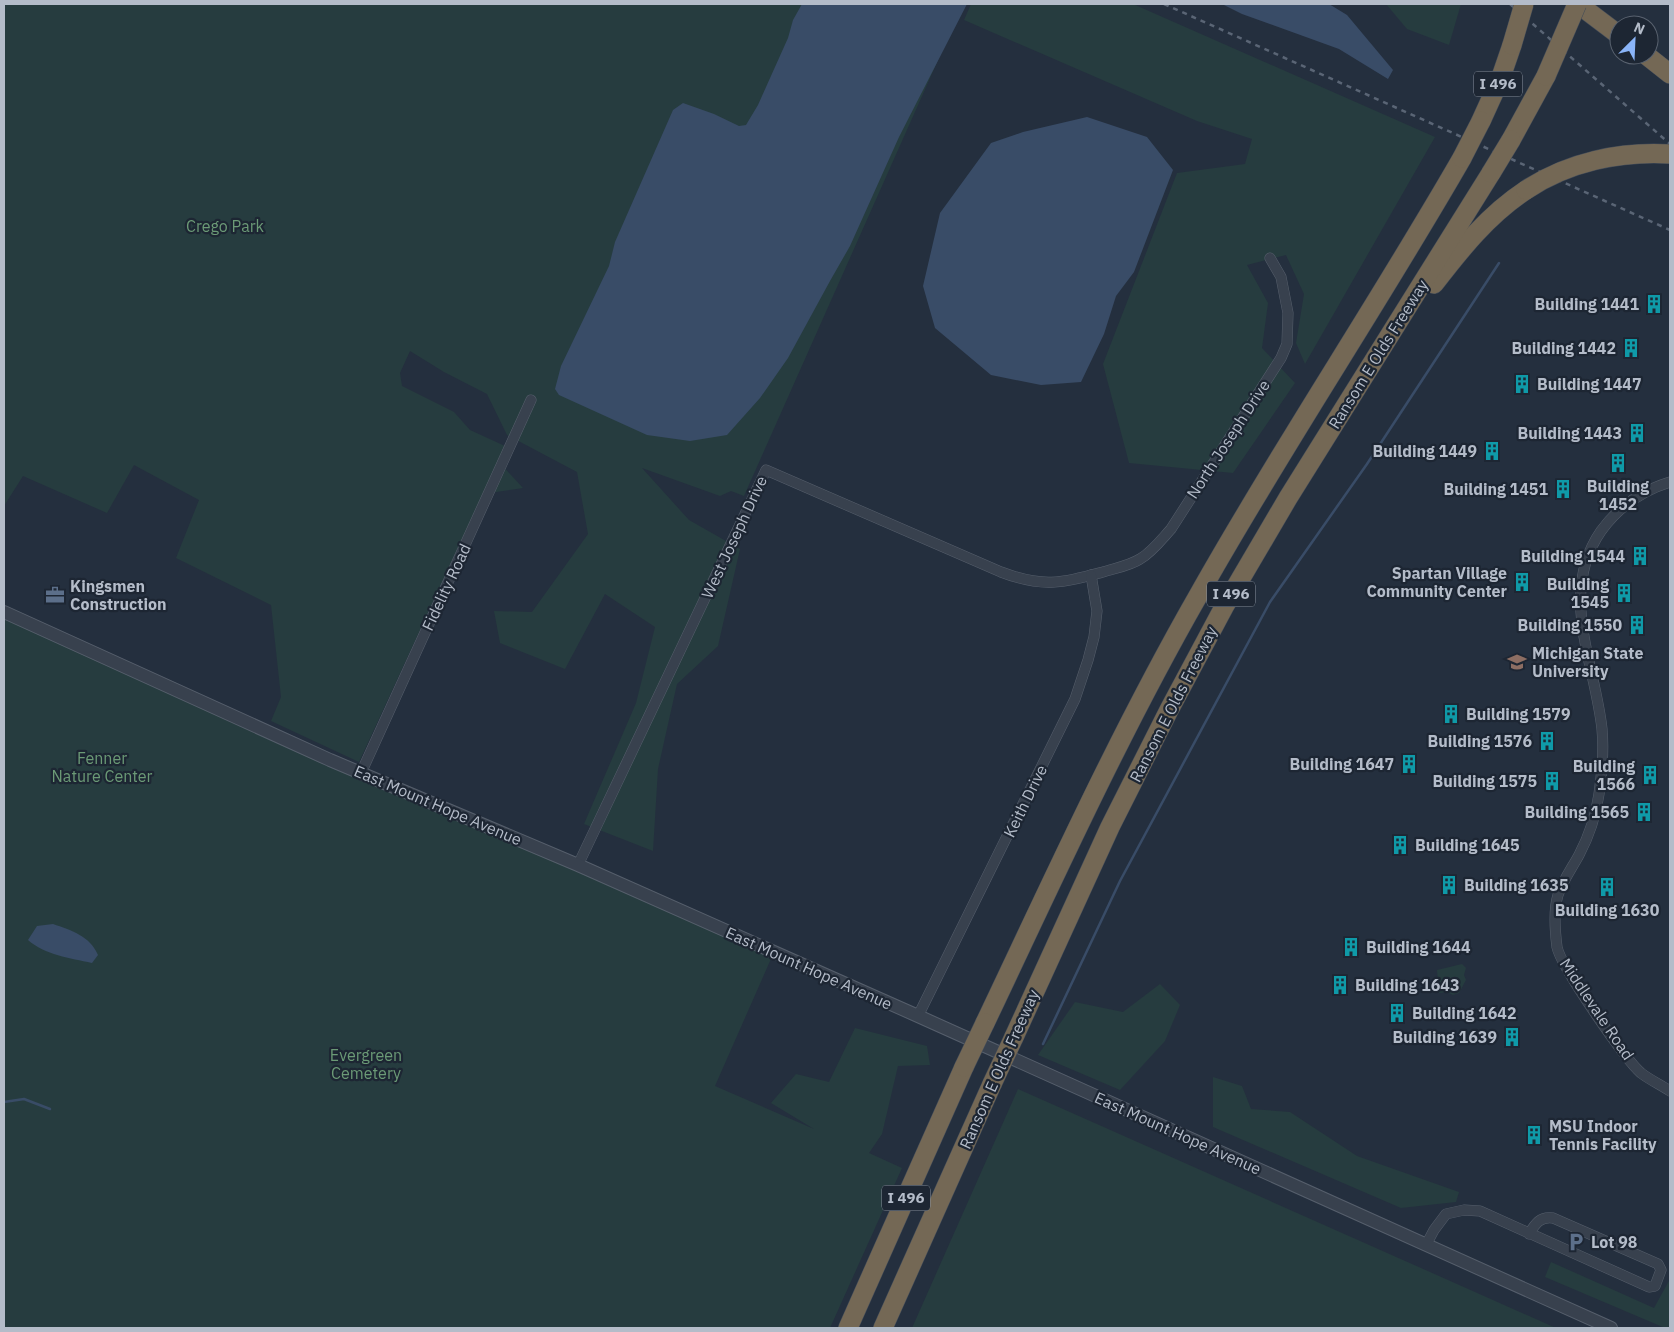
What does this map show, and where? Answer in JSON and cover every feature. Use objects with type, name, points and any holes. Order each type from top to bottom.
[{"type":"highway","name":"Ransom E Olds Freeway","points":[[848,1328],[984,1023],[1098,788],[1196,599],[1255,495],[1462,158],[1481,122],[1501,77],[1524,4]]},
{"type":"highway","name":"Ransom E Olds Freeway","points":[[883,1328],[1085,879],[1191,667],[1250,560],[1511,140],[1546,76],[1578,4]]},
{"type":"highway","points":[[1578,4],[1609,27]]},
{"type":"highway","points":[[1599,4],[1613,15]]},
{"type":"highway","points":[[1659,50],[1670,58]]},
{"type":"highway","points":[[1659,65],[1670,74]]},
{"type":"highway","points":[[1373,362],[1472,235],[1492,215],[1526,190],[1559,172],[1602,159],[1639,154],[1670,154]]},
{"type":"street","name":"North Joseph Drive","points":[[1091,575],[1127,565],[1140,559],[1155,547],[1165,535],[1281,358],[1287,344],[1288,313],[1281,276],[1270,258]]},
{"type":"street","name":"Fidelity Road","points":[[361,773],[531,400]]},
{"type":"street","name":"West Joseph Drive","points":[[578,865],[766,470],[1024,581],[1042,583],[1063,582],[1091,575]]},
{"type":"street","name":"Middlevale Road","points":[[1670,482],[1644,492],[1616,513],[1596,539],[1585,563],[1579,595],[1582,624],[1601,726],[1602,765],[1594,814],[1585,841],[1563,882],[1558,897],[1555,923],[1557,947],[1563,963],[1614,1041],[1641,1072],[1670,1091]]},
{"type":"street","name":"Keith Drive","points":[[918,1016],[1075,699],[1094,637],[1097,611],[1091,575]]},
{"type":"street","name":"East Mount Hope Avenue","points":[[4,612],[361,773],[578,865],[918,1016],[1611,1328]]},
{"type":"street","points":[[1426,1245],[1446,1214],[1464,1210],[1480,1211],[1529,1234],[1649,1287],[1654,1286],[1661,1270],[1658,1264],[1553,1218],[1540,1219],[1529,1234]]},
{"type":"green space","name":"Crego Park","points":[[4,4],[963,4],[744,496],[731,491],[720,496],[642,468],[689,520],[740,549],[718,646],[677,684],[658,769],[653,851],[584,824],[636,703],[655,627],[605,594],[565,669],[500,643],[494,611],[532,612],[588,534],[577,472],[507,435],[487,394],[444,372],[410,351],[400,373],[402,386],[454,412],[470,430],[505,446],[498,461],[523,488],[483,494],[359,762],[271,721],[281,697],[271,605],[176,558],[199,500],[134,465],[107,513],[23,476],[4,506]]},
{"type":"green space","points":[[971,4],[1133,4],[1435,137],[1305,364],[1296,343],[1304,294],[1286,255],[1247,265],[1268,303],[1262,348],[1295,383],[1233,473],[1129,463],[1103,364],[1177,173],[1245,164],[1252,139],[1197,121],[964,20]]},
{"type":"green space","points":[[1386,4],[1461,4],[1449,45],[1407,29]]},
{"type":"green space","name":"Evergreen Cemetery","points":[[4,612],[67,639],[230,722],[774,952],[715,1086],[814,1129],[771,1103],[796,1074],[829,1082],[855,1028],[927,1046],[930,1065],[898,1066],[882,1134],[869,1153],[902,1168],[830,1328],[4,1328]]},
{"type":"green space","points":[[1462,964],[1466,968],[1464,975],[1466,980],[1459,993],[1453,995],[1447,992],[1439,993],[1437,970]]},
{"type":"green space","points":[[1160,984],[1180,1005],[1165,1041],[1120,1090],[1038,1055],[1075,1002],[1123,1012]]},
{"type":"green space","points":[[1213,1077],[1242,1086],[1251,1109],[1290,1112],[1357,1156],[1459,1192],[1456,1202],[1401,1208],[1213,1127]]},
{"type":"green space","points":[[1018,1089],[1556,1328],[912,1328]]},
{"type":"green space","points":[[1551,1262],[1654,1308],[1670,1279],[1670,1328],[1665,1328],[1545,1277]]},
{"type":"water","points":[[802,4],[967,4],[899,137],[850,246],[788,358],[760,398],[727,435],[690,441],[647,435],[559,395],[555,389],[561,366],[609,266],[615,242],[673,110],[683,103],[714,114],[739,126],[746,125],[758,105],[788,38],[793,20]]},
{"type":"water","points":[[1222,4],[1329,4],[1347,15],[1393,70],[1388,79],[1339,49],[1242,14]]},
{"type":"water","points":[[1087,117],[1147,137],[1173,170],[1134,272],[1116,296],[1104,334],[1081,382],[1041,385],[991,375],[935,328],[923,286],[940,213],[991,143],[1023,132]]},
{"type":"water","points":[[53,924],[73,931],[85,938],[95,948],[98,955],[92,963],[50,953],[28,940],[37,926]]},
{"type":"waterway","points":[[1043,1044],[1120,881],[1270,602],[1367,464],[1499,263]]},
{"type":"waterway","points":[[4,1102],[24,1099],[50,1109]]},
{"type":"railway","points":[[1164,4],[1670,230]]},
{"type":"railway","points":[[1510,4],[1670,144]]},
{"type":"place","name":"Building 1441","points":[[1654,304]]},
{"type":"place","name":"Building 1442","points":[[1631,348]]},
{"type":"place","name":"Building 1447","points":[[1522,384]]},
{"type":"place","name":"Building 1443","points":[[1637,433]]},
{"type":"place","name":"Building 1449","points":[[1492,451]]},
{"type":"place","name":"Building 1452","points":[[1618,463]]},
{"type":"place","name":"Building 1451","points":[[1563,489]]},
{"type":"place","name":"Building 1544","points":[[1640,556]]},
{"type":"place","name":"Spartan Village Community Center","points":[[1522,582]]},
{"type":"place","name":"Building 1545","points":[[1624,593]]},
{"type":"place","name":"Kingsmen Construction","points":[[55,595]]},
{"type":"place","name":"Building 1550","points":[[1637,625]]},
{"type":"place","name":"Michigan State University","points":[[1517,662]]},
{"type":"place","name":"Building 1579","points":[[1451,714]]},
{"type":"place","name":"Building 1576","points":[[1547,741]]},
{"type":"place","name":"Building 1647","points":[[1409,764]]},
{"type":"place","name":"Building 1566","points":[[1650,775]]},
{"type":"place","name":"Building 1575","points":[[1552,781]]},
{"type":"place","name":"Building 1565","points":[[1644,812]]},
{"type":"place","name":"Building 1645","points":[[1400,845]]},
{"type":"place","name":"Building 1635","points":[[1449,885]]},
{"type":"place","name":"Building 1630","points":[[1607,887]]},
{"type":"place","name":"Building 1644","points":[[1351,947]]},
{"type":"place","name":"Building 1643","points":[[1340,985]]},
{"type":"place","name":"Building 1642","points":[[1397,1013]]},
{"type":"place","name":"Building 1639","points":[[1512,1037]]},
{"type":"place","name":"MSU Indoor Tennis Facility","points":[[1534,1135]]},
{"type":"place","name":"Lot 98","points":[[1576,1242]]},
{"type":"park label","name":"Fenner Nature Center","points":[[102,767]]}]
